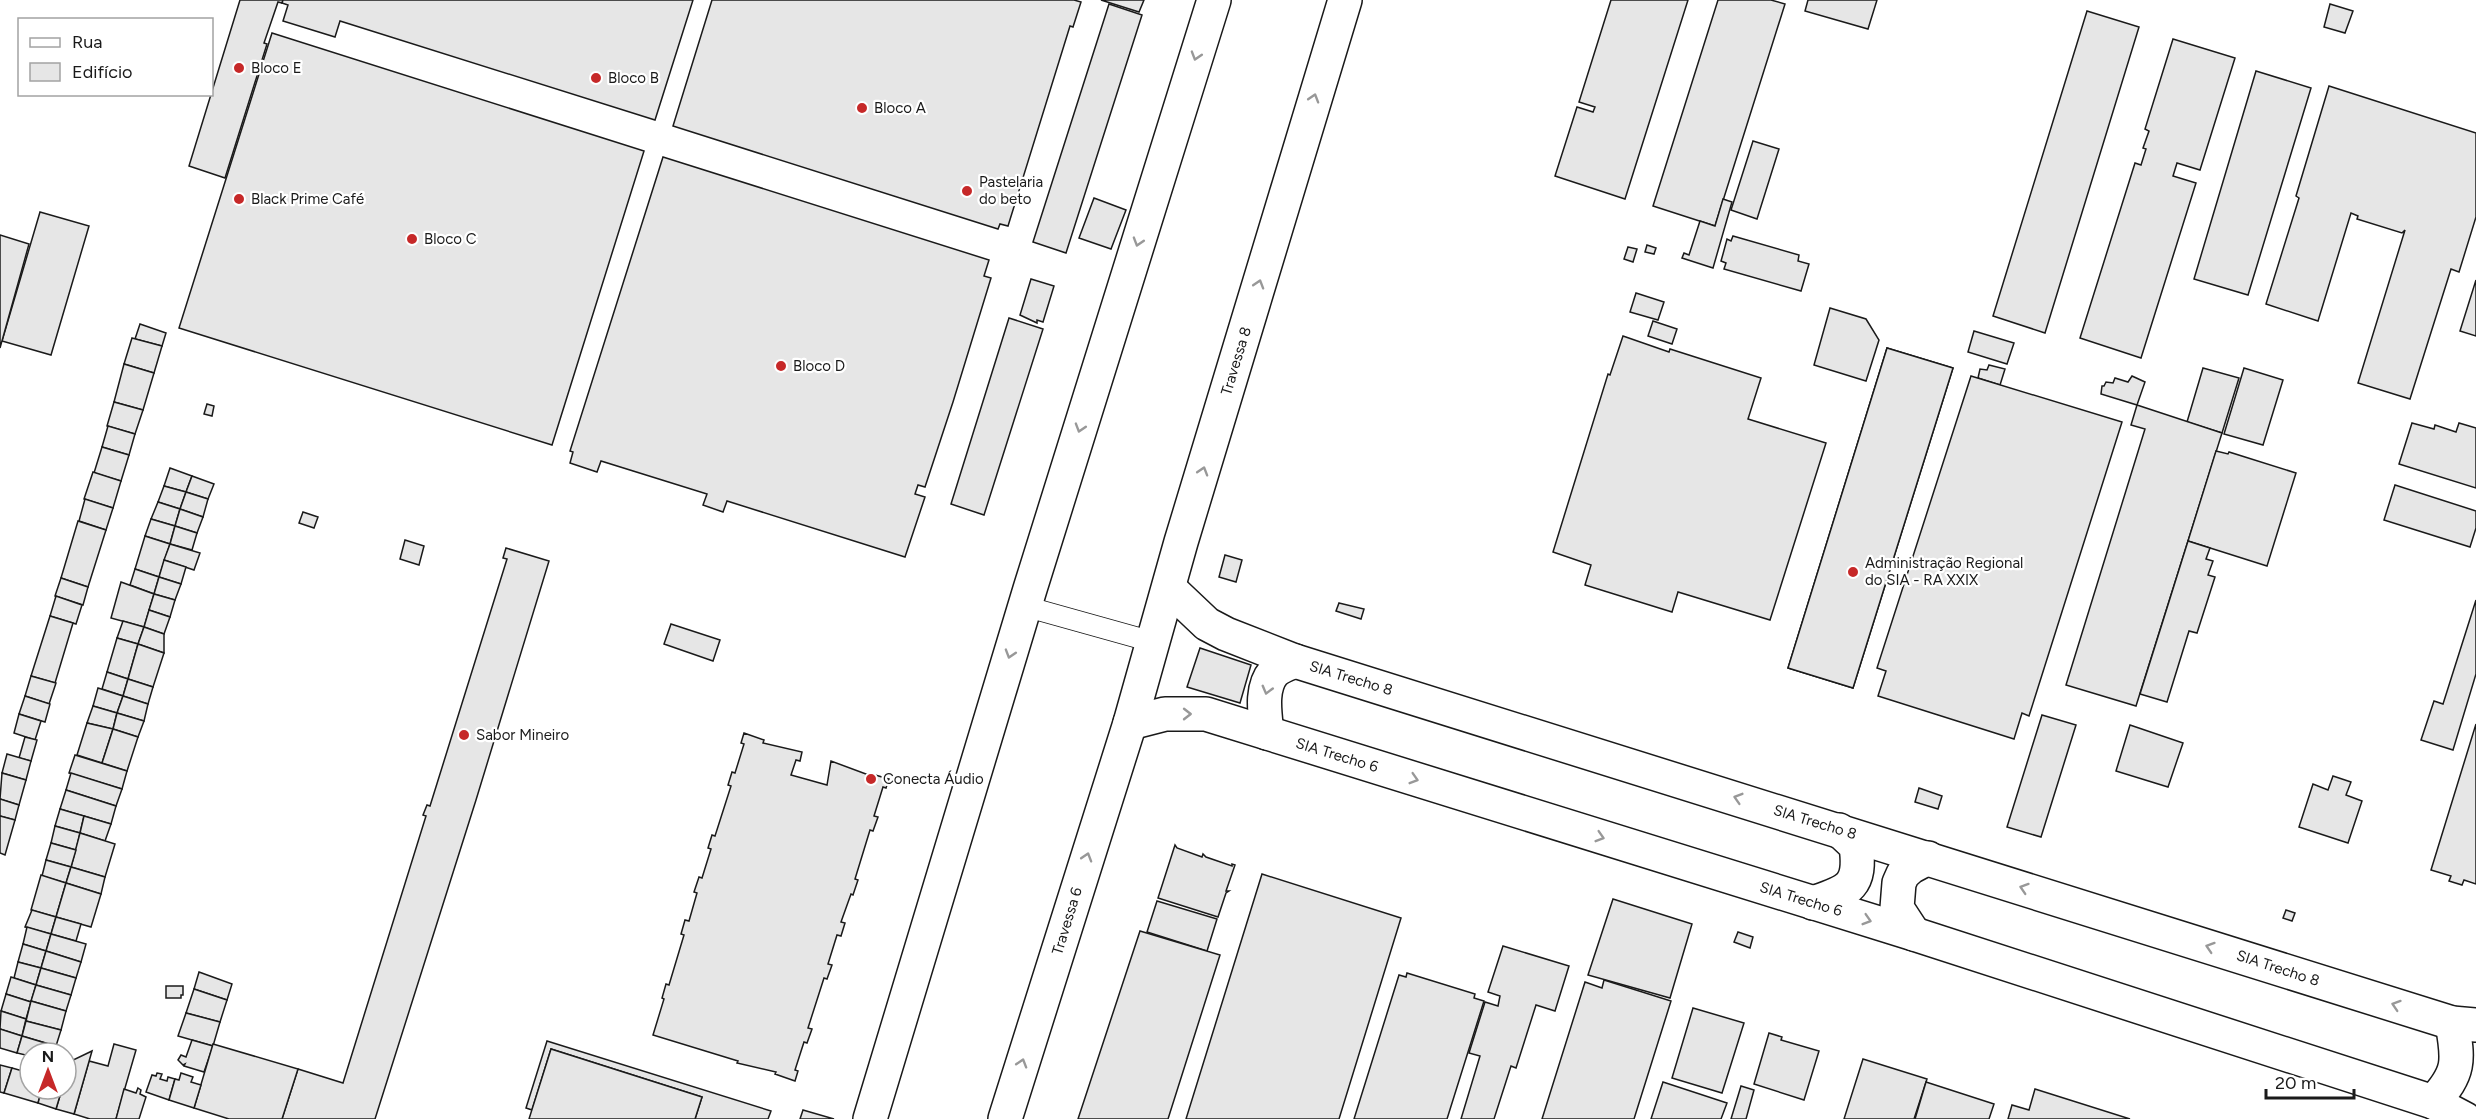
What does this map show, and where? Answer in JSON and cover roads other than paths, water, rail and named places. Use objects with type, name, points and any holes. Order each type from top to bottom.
[{"type":"street","points":[[870,1119],[1024,606],[1214,0]]},
{"type":"street","name":"Travessa 8","points":[[1130,723],[1345,0]]},
{"type":"street","name":"SIA Trecho 8","points":[[1169,588],[1207,624],[1226,634],[1295,661],[2464,1024]]},
{"type":"street","points":[[1024,606],[1153,642]]},
{"type":"street","points":[[1267,733],[1265,695],[1270,678],[1275,670],[1295,661]]},
{"type":"street","name":"SIA Trecho 6","points":[[1130,723],[1165,714],[1206,714],[1914,934],[2433,1102],[2465,1119]]},
{"type":"street","name":"Travessa 6","points":[[1005,1119],[1130,723]]},
{"type":"street","points":[[1813,903],[1846,891],[1852,885],[1857,868],[1856,846],[1839,830]]},
{"type":"street","points":[[1914,934],[1898,908],[1899,883],[1903,874],[1911,867],[1928,858]]},
{"type":"street","points":[[2433,1102],[2449,1085],[2464,1024]]},
{"type":"place","name":"Bloco E","points":[[239,68]]},
{"type":"place","name":"Bloco B","points":[[596,78]]},
{"type":"place","name":"Bloco A","points":[[862,108]]},
{"type":"place","name":"Pastelaria do beto","points":[[967,191]]},
{"type":"place","name":"Black Prime Café","points":[[239,199]]},
{"type":"place","name":"Bloco C","points":[[412,239]]},
{"type":"place","name":"Bloco D","points":[[781,366]]},
{"type":"place","name":"Administração Regional do SIA - RA XXIX","points":[[1853,572]]},
{"type":"place","name":"Sabor Mineiro","points":[[464,735]]},
{"type":"place","name":"Conecta Áudio","points":[[871,779]]}]
